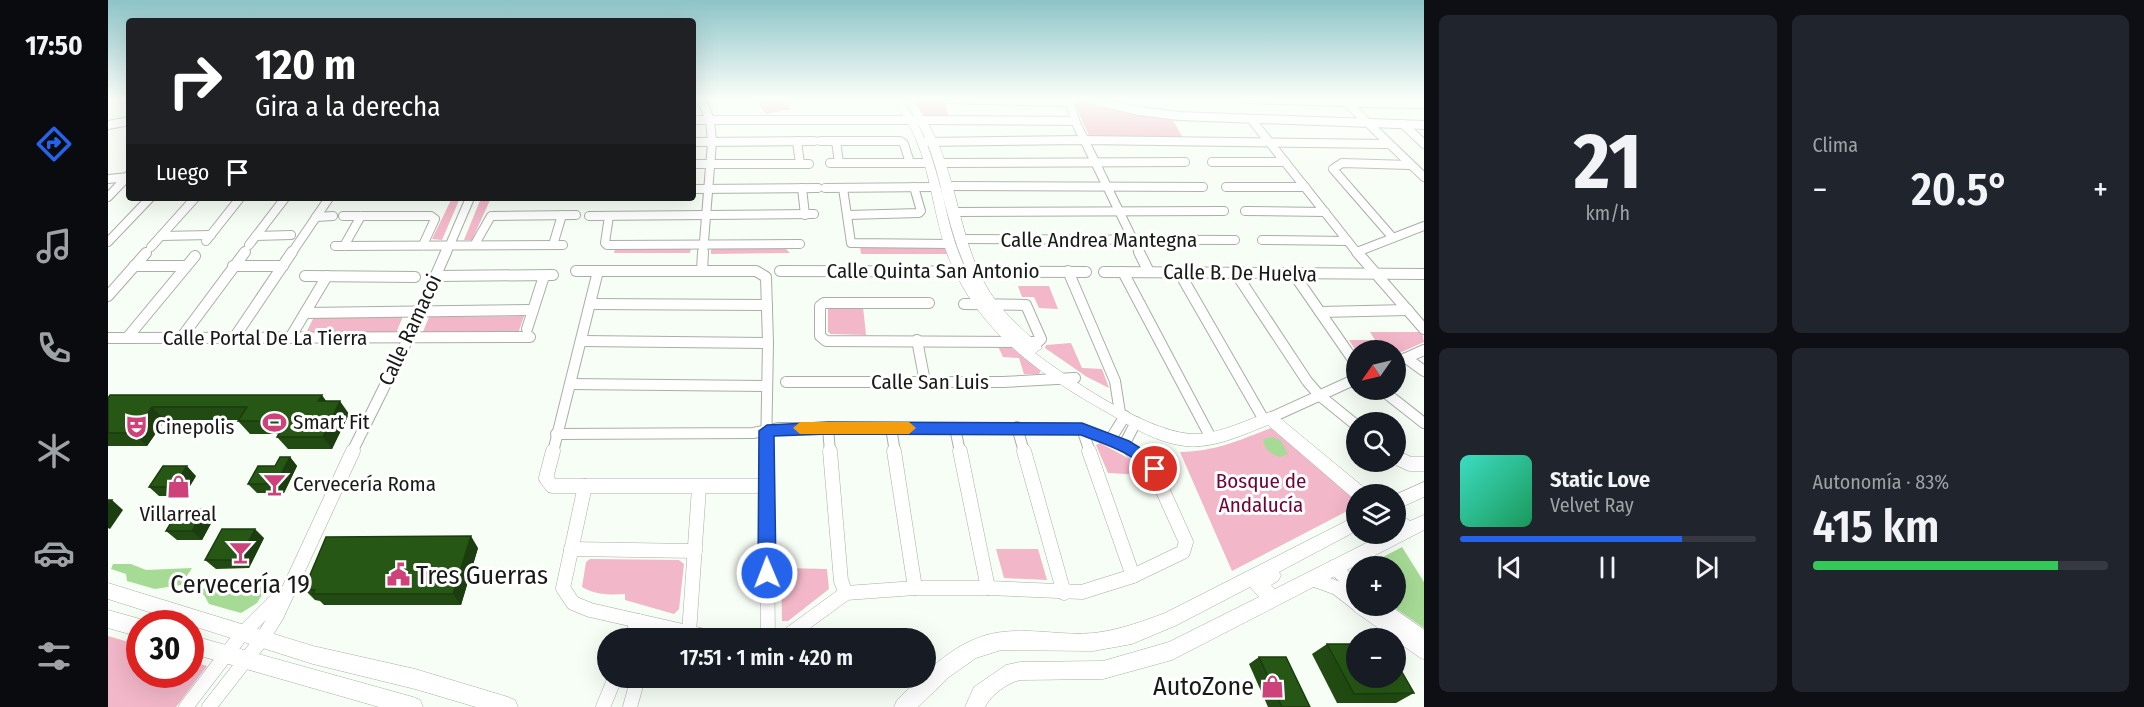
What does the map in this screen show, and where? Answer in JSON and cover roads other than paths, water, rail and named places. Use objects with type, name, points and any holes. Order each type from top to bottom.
[{"type":"main road","points":[[923,132],[977,303],[1012,341],[1061,379],[1125,414],[1177,438],[1211,438],[1267,419],[1347,484]]},
{"type":"main road","points":[[940,187],[954,212],[956,241]]},
{"type":"main road","points":[[977,303],[1125,414],[1177,438]]},
{"type":"main road","points":[[1406,498],[1424,489]]},
{"type":"main road","points":[[904,707],[956,659],[986,644],[1013,640],[1093,642],[1132,635],[1172,619],[1346,528]]},
{"type":"main road","points":[[975,707],[981,694],[1006,674],[1020,670],[1103,670],[1172,651],[1376,544]]},
{"type":"main road","points":[[1274,599],[1261,588],[1259,583],[1303,560],[1307,549]]},
{"type":"main road","points":[[108,591],[313,655],[415,679],[508,707]]},
{"type":"main road","points":[[108,619],[126,624]]},
{"type":"main road","points":[[204,648],[413,707]]},
{"type":"street","points":[[702,271],[704,215],[711,164],[711,132]]},
{"type":"street","points":[[1080,132],[1149,272]]},
{"type":"street","points":[[1261,132],[1347,241],[1424,329]]},
{"type":"street","points":[[1375,132],[1424,177]]},
{"type":"street","points":[[1384,132],[1424,169]]},
{"type":"street","points":[[1411,132],[1424,144]]},
{"type":"street","points":[[928,142],[1084,140],[1387,144]]},
{"type":"street","points":[[696,164],[804,164],[797,141]]},
{"type":"street","points":[[836,141],[834,163],[1185,162]]},
{"type":"street","points":[[696,142],[901,142],[910,164]]},
{"type":"street","points":[[1212,162],[1285,162]]},
{"type":"street","points":[[1393,238],[1333,169],[1334,166],[1342,163],[1410,165]]},
{"type":"street","points":[[108,179],[126,176]]},
{"type":"street","points":[[108,197],[126,179]]},
{"type":"street","points":[[843,188],[848,215],[919,213],[921,210],[914,187]]},
{"type":"street","points":[[696,189],[1203,187]]},
{"type":"street","points":[[1226,187],[1305,187]]},
{"type":"street","points":[[589,216],[809,215],[802,188]]},
{"type":"street","points":[[110,237],[147,201]]},
{"type":"street","points":[[108,296],[192,201]]},
{"type":"street","points":[[161,236],[208,238],[238,201]]},
{"type":"street","points":[[181,338],[283,201]]},
{"type":"street","points":[[234,338],[326,201]]},
{"type":"street","name":"Calle Ramacoi","points":[[209,707],[263,638],[277,615],[286,591],[408,339],[469,201]]},
{"type":"street","points":[[954,212],[1224,211]]},
{"type":"street","points":[[1245,211],[1324,212]]},
{"type":"street","points":[[361,216],[339,246],[558,245],[562,215]]},
{"type":"street","points":[[475,244],[489,218],[495,216],[576,215]]},
{"type":"street","name":"Calle Andrea Mantegna","points":[[848,215],[850,241],[855,244],[956,241],[1235,240]]},
{"type":"street","points":[[316,217],[333,216]]},
{"type":"street","points":[[343,216],[431,216],[435,219],[423,245]]},
{"type":"street","points":[[609,216],[605,243],[607,245],[800,244]]},
{"type":"street","points":[[1357,252],[1424,226]]},
{"type":"street","points":[[256,236],[291,236]]},
{"type":"street","points":[[1262,240],[1347,241]]},
{"type":"street","points":[[127,338],[195,256]]},
{"type":"street","points":[[134,266],[186,266]]},
{"type":"street","points":[[233,266],[283,266]]},
{"type":"street","points":[[576,271],[756,271],[766,277],[768,343],[765,486],[768,628]]},
{"type":"street","points":[[598,271],[582,341],[556,434],[546,478],[548,483],[552,486],[699,488],[765,486]]},
{"type":"street","name":"Calle Quinta San Antonio","points":[[780,271],[1086,272]]},
{"type":"street","points":[[1068,271],[1115,381],[1125,414],[1124,445]]},
{"type":"street","name":"Calle B. De Huelva","points":[[1104,272],[1424,274]]},
{"type":"street","points":[[1123,272],[1197,416],[1211,438]]},
{"type":"street","points":[[1179,272],[1267,419],[1346,384]]},
{"type":"street","points":[[1235,272],[1299,371],[1319,395],[1346,418]]},
{"type":"street","points":[[1293,273],[1346,350]]},
{"type":"street","points":[[305,276],[415,278]]},
{"type":"street","points":[[290,338],[327,276]]},
{"type":"street","name":"Calle Portal De La Tierra","points":[[108,338],[408,339],[528,333],[533,310],[549,276],[436,276]]},
{"type":"street","points":[[929,303],[824,303],[820,306],[820,336],[823,340],[1038,342],[1041,339],[1028,308],[1019,303],[977,303]]},
{"type":"street","points":[[590,304],[767,305]]},
{"type":"street","points":[[305,313],[533,310]]},
{"type":"street","points":[[1320,312],[1407,310]]},
{"type":"street","points":[[917,340],[925,382]]},
{"type":"street","points":[[582,341],[768,343]]},
{"type":"street","points":[[1406,358],[1424,350]]},
{"type":"street","points":[[1406,358],[1424,371]]},
{"type":"street","name":"Calle San Luis","points":[[786,382],[925,382],[1075,378]]},
{"type":"street","points":[[570,384],[766,386]]},
{"type":"street","points":[[1395,400],[1424,423]]},
{"type":"street","points":[[1110,440],[1125,414]]},
{"type":"street","points":[[1017,427],[1064,593]]},
{"type":"street","points":[[556,434],[828,428],[1082,429],[1124,445],[1150,462],[1186,542],[1183,552],[1133,576],[1082,592],[915,588],[846,593],[798,628]]},
{"type":"street","points":[[828,428],[841,581],[846,593]]},
{"type":"street","points":[[891,428],[915,588]]},
{"type":"street","points":[[955,428],[988,588]]},
{"type":"street","points":[[1082,429],[1133,576]]},
{"type":"street","points":[[1406,462],[1424,464]]},
{"type":"street","points":[[585,486],[563,588],[567,598],[590,610],[638,621],[648,628]]},
{"type":"street","points":[[689,628],[699,488]]},
{"type":"street","points":[[571,549],[695,551]]},
{"type":"street","points":[[1334,567],[1346,578]]},
{"type":"street","points":[[1312,579],[1337,588],[1346,595]]},
{"type":"street","name":"Calle Ramacoi","points":[[186,707],[242,634],[286,591]]},
{"type":"street","points":[[1373,616],[1424,652]]},
{"type":"street","points":[[1392,616],[1424,638]]},
{"type":"street","points":[[635,628],[638,621]]},
{"type":"street","points":[[603,707],[611,688]]},
{"type":"street","points":[[630,707],[635,688]]},
{"type":"place","name":"Smart Fit","points":[[275,422]]},
{"type":"place","name":"Cinepolis","points":[[137,427]]},
{"type":"place","name":"Cervecería Roma","points":[[275,484]]},
{"type":"place","name":"Villarreal","points":[[178,486]]},
{"type":"place","name":"Cervecería 19","points":[[240,553]]},
{"type":"place","name":"Tres Guerras","points":[[398,575]]},
{"type":"place","name":"AutoZone","points":[[1272,686]]},
{"type":"park label","name":"Bosque de Andalucía","points":[[1261,493]]}]
